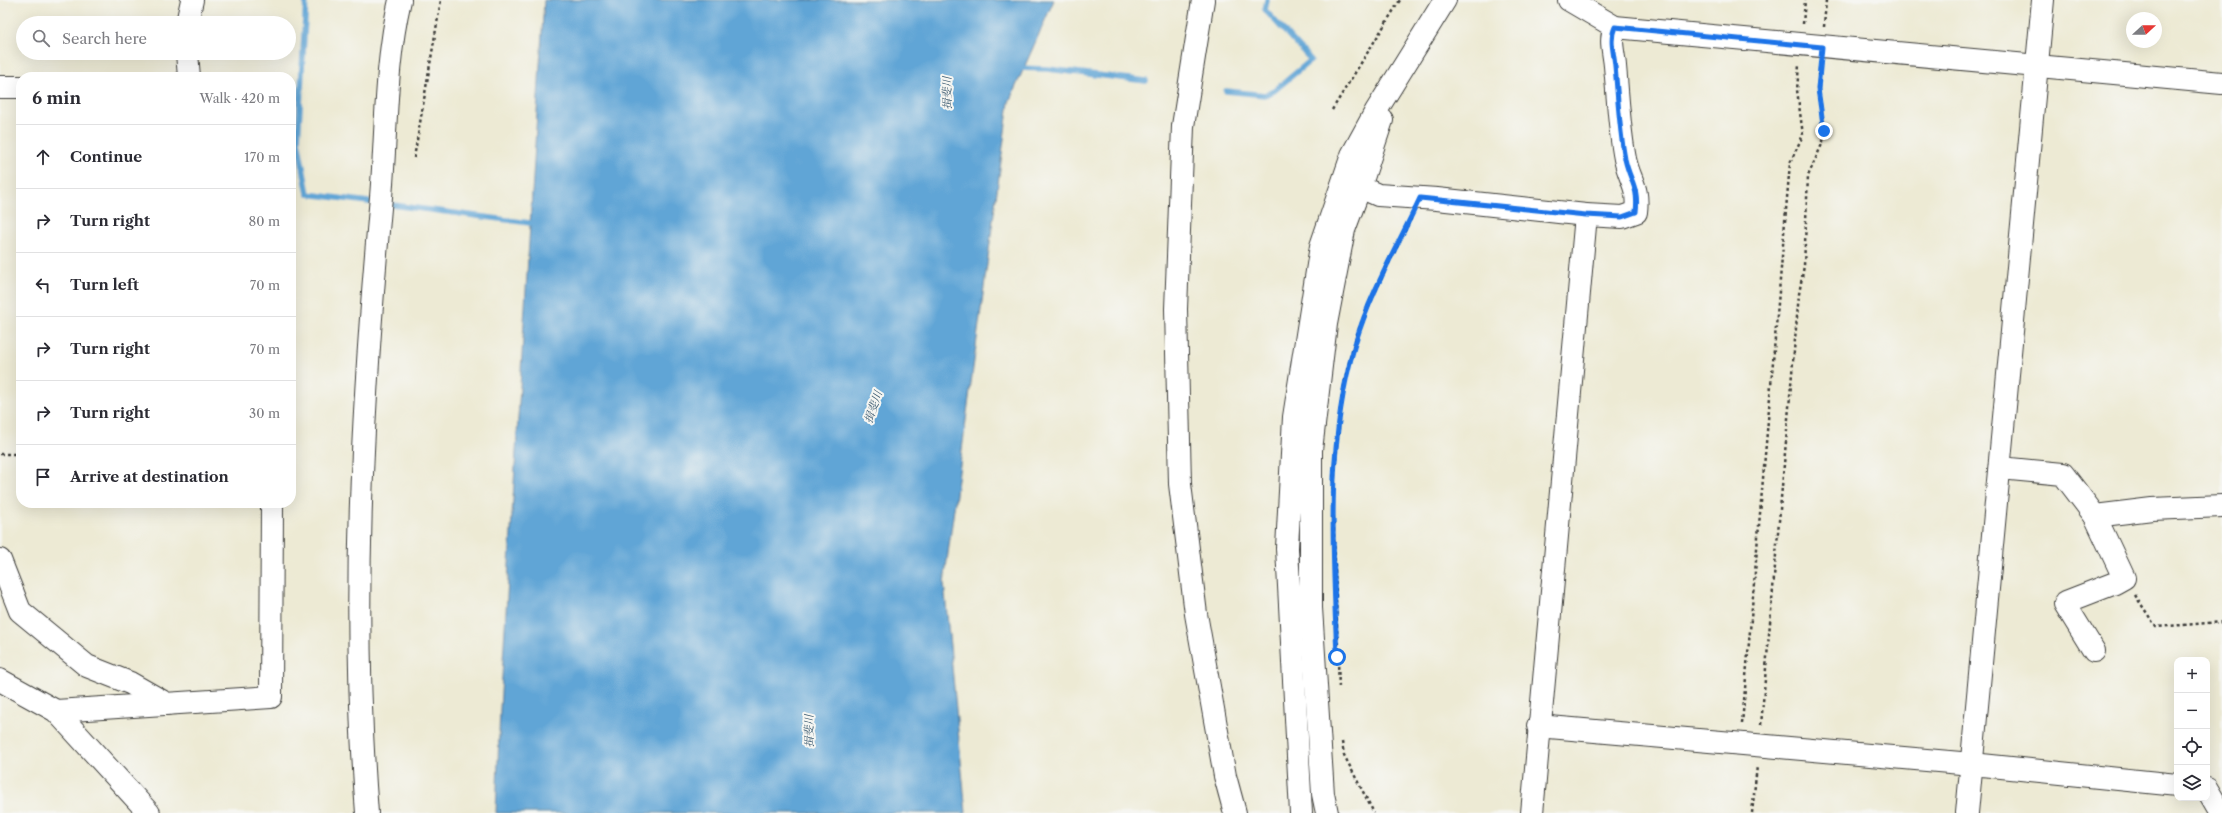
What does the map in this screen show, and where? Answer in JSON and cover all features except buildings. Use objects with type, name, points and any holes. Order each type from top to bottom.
[{"type":"street","points":[[189,16],[192,0]]},
{"type":"street","points":[[367,813],[362,752],[359,558],[369,341],[384,172],[388,69],[400,0]]},
{"type":"street","points":[[1203,0],[1183,126],[1176,309],[1180,484],[1196,614],[1225,776],[1235,813]]},
{"type":"street","points":[[1301,813],[1287,548],[1294,417],[1321,246],[1352,156],[1376,110],[1445,0]]},
{"type":"street","points":[[1568,0],[1615,27],[2222,84]]},
{"type":"street","points":[[1967,813],[2043,0]]},
{"type":"street","points":[[1360,187],[1378,195],[1586,215],[1622,217],[1636,212],[1638,195],[1626,160],[1618,116],[1615,65],[1611,36],[1615,27]]},
{"type":"street","points":[[188,60],[189,72]]},
{"type":"street","points":[[0,87],[16,87]]},
{"type":"street","points":[[1327,813],[1323,794],[1311,608],[1311,450],[1326,324],[1344,230],[1382,120],[1376,110]]},
{"type":"street","points":[[1532,813],[1538,726],[1586,215]]},
{"type":"street","points":[[2000,468],[2063,474],[2095,516],[2124,578],[2066,602],[2065,604],[2094,651]]},
{"type":"street","points":[[2095,516],[2152,509],[2222,506]]},
{"type":"street","points":[[56,712],[272,697],[272,508]]},
{"type":"street","points":[[0,560],[20,611],[87,666],[130,683],[168,704]]},
{"type":"street","points":[[0,680],[56,712],[149,813]]},
{"type":"street","points":[[1538,726],[1749,746],[1972,764],[2174,785]]},
{"type":"street","points":[[2210,789],[2222,790]]},
{"type":"street","points":[[2210,794],[2222,813]]},
{"type":"path","points":[[414,158],[441,0]]},
{"type":"path","points":[[1332,110],[1400,0]]},
{"type":"path","points":[[1749,746],[1799,294],[1804,266],[1808,176],[1823,142],[1824,131],[1805,0]]},
{"type":"path","points":[[1752,813],[1749,746],[1790,163],[1803,135],[1797,90],[1826,0]]},
{"type":"path","points":[[1333,496],[1341,407],[1355,344],[1362,321],[1420,198]]},
{"type":"path","points":[[0,454],[16,454]]},
{"type":"path","points":[[1333,512],[1339,694]]},
{"type":"path","points":[[2124,578],[2156,627],[2222,622]]},
{"type":"path","points":[[1341,739],[1344,755],[1356,781],[1374,813]]},
{"type":"water","name":"揖斐川","points":[[544,0],[1054,0],[1009,102],[944,583],[966,813],[496,813],[500,709]]},
{"type":"waterway","points":[[306,0],[298,141],[308,194],[376,203]]},
{"type":"waterway","points":[[1226,91],[1265,95],[1274,91],[1311,60],[1265,10],[1267,0]]},
{"type":"waterway","points":[[1017,68],[1048,69],[1146,81]]},
{"type":"waterway","points":[[385,204],[530,223]]},
{"type":"route","points":[[1337,657],[1333,489],[1341,407],[1346,376],[1362,321],[1420,198],[1437,198],[1586,215],[1622,217],[1636,212],[1638,195],[1626,160],[1618,116],[1615,65],[1611,36],[1615,27],[1822,47],[1818,89],[1820,112],[1824,131]]}]
